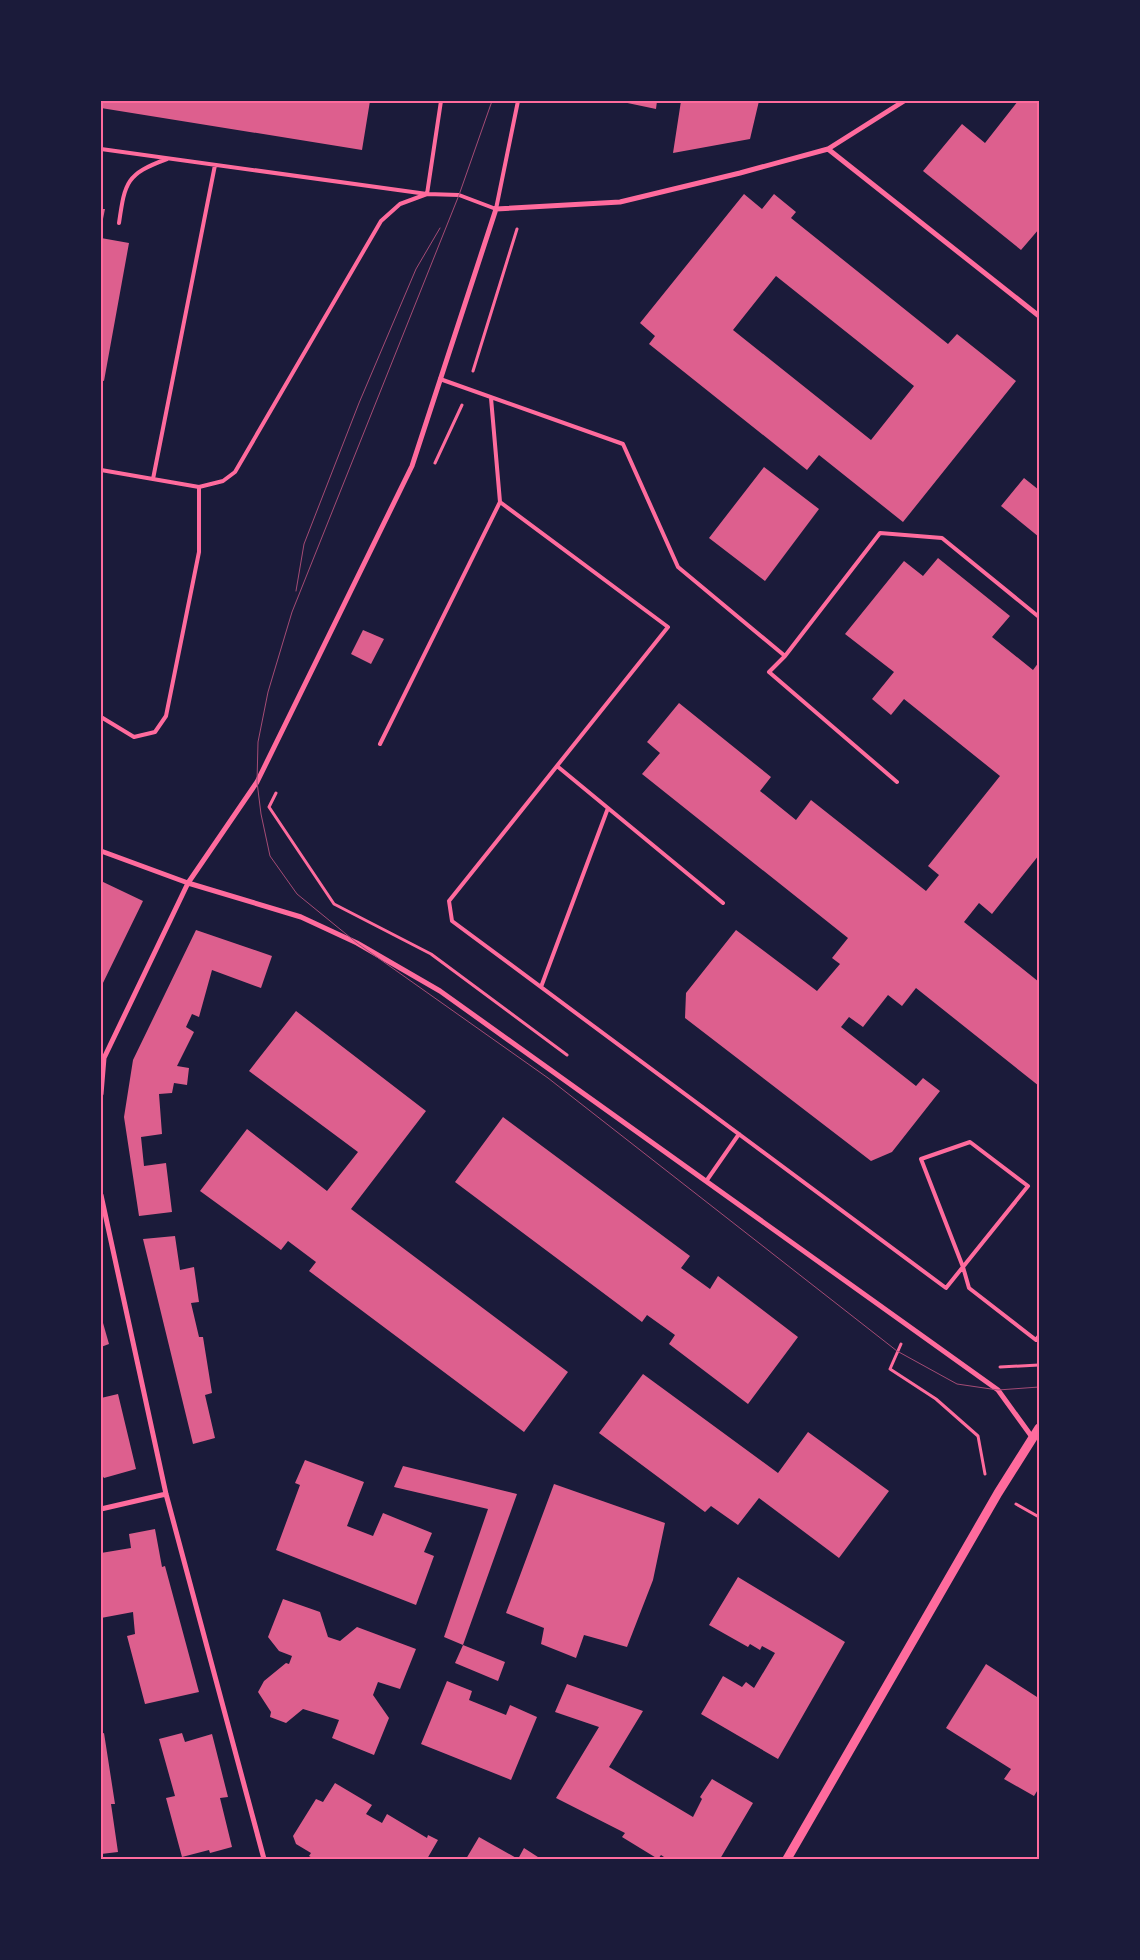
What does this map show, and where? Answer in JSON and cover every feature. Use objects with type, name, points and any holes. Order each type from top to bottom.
[{"type":"street","points":[[101,1094],[104,1058],[188,883],[257,782],[412,466],[496,209],[620,202],[828,149],[904,101]]},
{"type":"street","points":[[828,149],[1039,316]]},
{"type":"street","points":[[101,851],[188,883],[301,917],[365,948],[440,991],[707,1180],[998,1390],[1035,1440]]},
{"type":"street","points":[[101,1195],[166,1494],[264,1859]]},
{"type":"street","points":[[787,1859],[1035,1440],[1039,1428]]},
{"type":"street","points":[[101,1509],[166,1494]]},
{"type":"lane","points":[[427,194],[441,101]]},
{"type":"lane","points":[[101,149],[427,194],[459,195],[496,209],[518,101]]},
{"type":"lane","points":[[119,223],[123,196],[134,175],[169,158]]},
{"type":"lane","points":[[153,478],[215,165]]},
{"type":"lane","points":[[101,470],[198,487],[223,481],[235,472],[381,221],[400,204],[427,194]]},
{"type":"lane","points":[[440,379],[623,444],[678,566],[784,656]]},
{"type":"lane","points":[[380,744],[500,502],[491,398]]},
{"type":"lane","points":[[101,717],[134,736],[154,732],[166,716],[198,552],[198,487]]},
{"type":"lane","points":[[500,502],[668,627],[449,901],[452,921],[946,1288],[963,1267],[1028,1186],[970,1142],[921,1159],[963,1267],[968,1288],[1036,1340],[1039,1336]]},
{"type":"lane","points":[[897,782],[769,672],[784,656],[880,532],[942,538],[1039,617]]},
{"type":"lane","points":[[557,766],[723,903]]},
{"type":"lane","points":[[541,987],[608,808]]},
{"type":"lane","points":[[707,1180],[739,1134]]},
{"type":"path","points":[[433,468],[458,418],[517,229]]},
{"type":"path","points":[[277,790],[269,807],[334,904],[431,954],[575,1061]]},
{"type":"path","points":[[993,1363],[1000,1367],[1039,1365]]},
{"type":"path","points":[[890,1369],[936,1399],[978,1436],[986,1478]]},
{"type":"building","points":[[101,101],[370,101],[362,150],[101,108]]},
{"type":"building","points":[[618,101],[657,101],[656,109]]},
{"type":"building","points":[[681,101],[759,101],[750,139],[673,153]]},
{"type":"building","points":[[1018,101],[1039,101],[1039,229],[1021,250],[923,171],[962,124],[985,143]]},
{"type":"building","points":[[744,194],[762,209],[774,194],[796,212],[791,218],[948,344],[957,334],[1016,381],[903,522],[819,455],[807,470],[649,344],[655,336],[640,323]],"holes":[[[776,276],[914,386],[871,440],[733,330]]]},
{"type":"building","points":[[101,209],[105,209],[102,224],[101,224]]},
{"type":"building","points":[[101,238],[129,243],[104,381],[101,380]]},
{"type":"building","points":[[764,467],[819,509],[765,581],[709,538]]},
{"type":"building","points":[[1024,478],[1039,490],[1039,537],[1001,506]]},
{"type":"building","points":[[938,558],[1010,616],[992,637],[1033,670],[1039,662],[1039,855],[992,914],[979,903],[964,922],[1039,982],[1039,1086],[916,988],[902,1006],[888,995],[863,1027],[849,1017],[841,1027],[916,1086],[923,1078],[940,1091],[892,1152],[871,1161],[685,1018],[686,993],[736,930],[817,991],[840,964],[832,958],[848,938],[642,774],[660,753],[647,742],[679,703],[771,777],[760,791],[796,820],[811,800],[926,891],[939,875],[928,866],[1000,776],[904,699],[891,715],[872,699],[894,672],[845,634],[904,561],[923,576]]},
{"type":"building","points":[[363,630],[384,639],[371,664],[351,654]]},
{"type":"building","points":[[101,881],[143,901],[101,987]]},
{"type":"building","points":[[196,930],[272,956],[261,988],[212,970],[199,1017],[192,1014],[186,1027],[194,1032],[177,1066],[189,1068],[187,1085],[174,1083],[172,1093],[159,1094],[162,1134],[141,1137],[144,1166],[166,1163],[172,1212],[139,1216],[124,1117],[133,1060]]},
{"type":"building","points":[[296,1011],[426,1111],[351,1209],[568,1372],[524,1432],[309,1271],[316,1262],[288,1241],[281,1250],[200,1191],[247,1129],[327,1191],[358,1152],[249,1071]]},
{"type":"building","points":[[503,1117],[690,1256],[681,1268],[710,1289],[718,1276],[798,1337],[748,1404],[669,1344],[675,1335],[647,1315],[642,1322],[455,1182]]},
{"type":"building","points":[[175,1236],[180,1270],[194,1267],[199,1302],[191,1303],[199,1337],[203,1337],[212,1393],[205,1395],[215,1438],[193,1444],[143,1239]]},
{"type":"building","points":[[101,1316],[109,1344],[101,1347]]},
{"type":"building","points":[[643,1374],[778,1473],[808,1432],[889,1491],[839,1558],[759,1498],[738,1525],[711,1506],[705,1512],[599,1433]]},
{"type":"building","points":[[118,1394],[136,1469],[104,1478],[101,1474],[101,1398]]},
{"type":"building","points":[[305,1460],[364,1482],[347,1526],[373,1536],[383,1513],[432,1533],[424,1552],[434,1556],[416,1605],[276,1550],[300,1485],[295,1483]]},
{"type":"building","points":[[403,1466],[517,1494],[463,1645],[444,1637],[488,1509],[394,1487]]},
{"type":"building","points":[[554,1484],[665,1523],[653,1580],[627,1647],[584,1635],[576,1658],[541,1644],[544,1628],[506,1613]]},
{"type":"building","points":[[155,1529],[162,1567],[165,1566],[199,1692],[145,1704],[127,1636],[135,1634],[133,1612],[101,1618],[101,1553],[131,1548],[129,1534]]},
{"type":"building","points":[[738,1577],[845,1642],[778,1759],[701,1714],[723,1676],[742,1687],[746,1682],[754,1688],[775,1653],[762,1646],[760,1650],[750,1644],[748,1647],[709,1625]]},
{"type":"building","points":[[283,1599],[320,1612],[328,1637],[340,1641],[357,1627],[416,1649],[400,1689],[378,1682],[373,1695],[389,1718],[374,1755],[332,1738],[339,1720],[303,1709],[286,1723],[270,1717],[271,1712],[258,1692],[264,1681],[286,1663],[289,1664],[292,1656],[279,1651],[268,1637]]},
{"type":"building","points":[[463,1645],[505,1662],[498,1681],[455,1663]]},
{"type":"building","points":[[986,1664],[1037,1697],[1039,1695],[1039,1788],[1034,1796],[1004,1779],[1011,1769],[946,1728]]},
{"type":"building","points":[[447,1681],[472,1691],[469,1700],[506,1715],[510,1705],[537,1717],[511,1780],[421,1744]]},
{"type":"building","points":[[567,1684],[643,1711],[609,1767],[693,1817],[702,1799],[700,1797],[712,1779],[753,1803],[720,1859],[667,1859],[661,1855],[658,1859],[622,1837],[625,1833],[556,1798],[599,1727],[555,1712]]},
{"type":"building","points":[[104,1733],[115,1804],[111,1804],[118,1852],[101,1854],[101,1734]]},
{"type":"building","points":[[182,1733],[185,1742],[212,1734],[228,1797],[220,1798],[232,1847],[210,1853],[209,1850],[182,1857],[166,1798],[175,1796],[159,1739]]},
{"type":"building","points":[[335,1783],[372,1805],[366,1814],[382,1823],[387,1814],[427,1838],[428,1835],[438,1840],[427,1859],[314,1859],[309,1856],[311,1853],[296,1844],[293,1836],[316,1799],[323,1802]]},
{"type":"building","points":[[479,1837],[518,1859],[466,1859]]},
{"type":"building","points":[[524,1848],[541,1859],[518,1859]]},
{"type":"tram line","points":[[492,101],[459,195],[292,612],[268,692],[258,742],[257,782],[261,814],[270,856],[297,894],[357,943],[548,1078],[897,1351],[957,1384],[998,1390],[1039,1387]]},
{"type":"tram line","points":[[296,591],[304,544],[359,403],[416,269],[440,228]]}]
